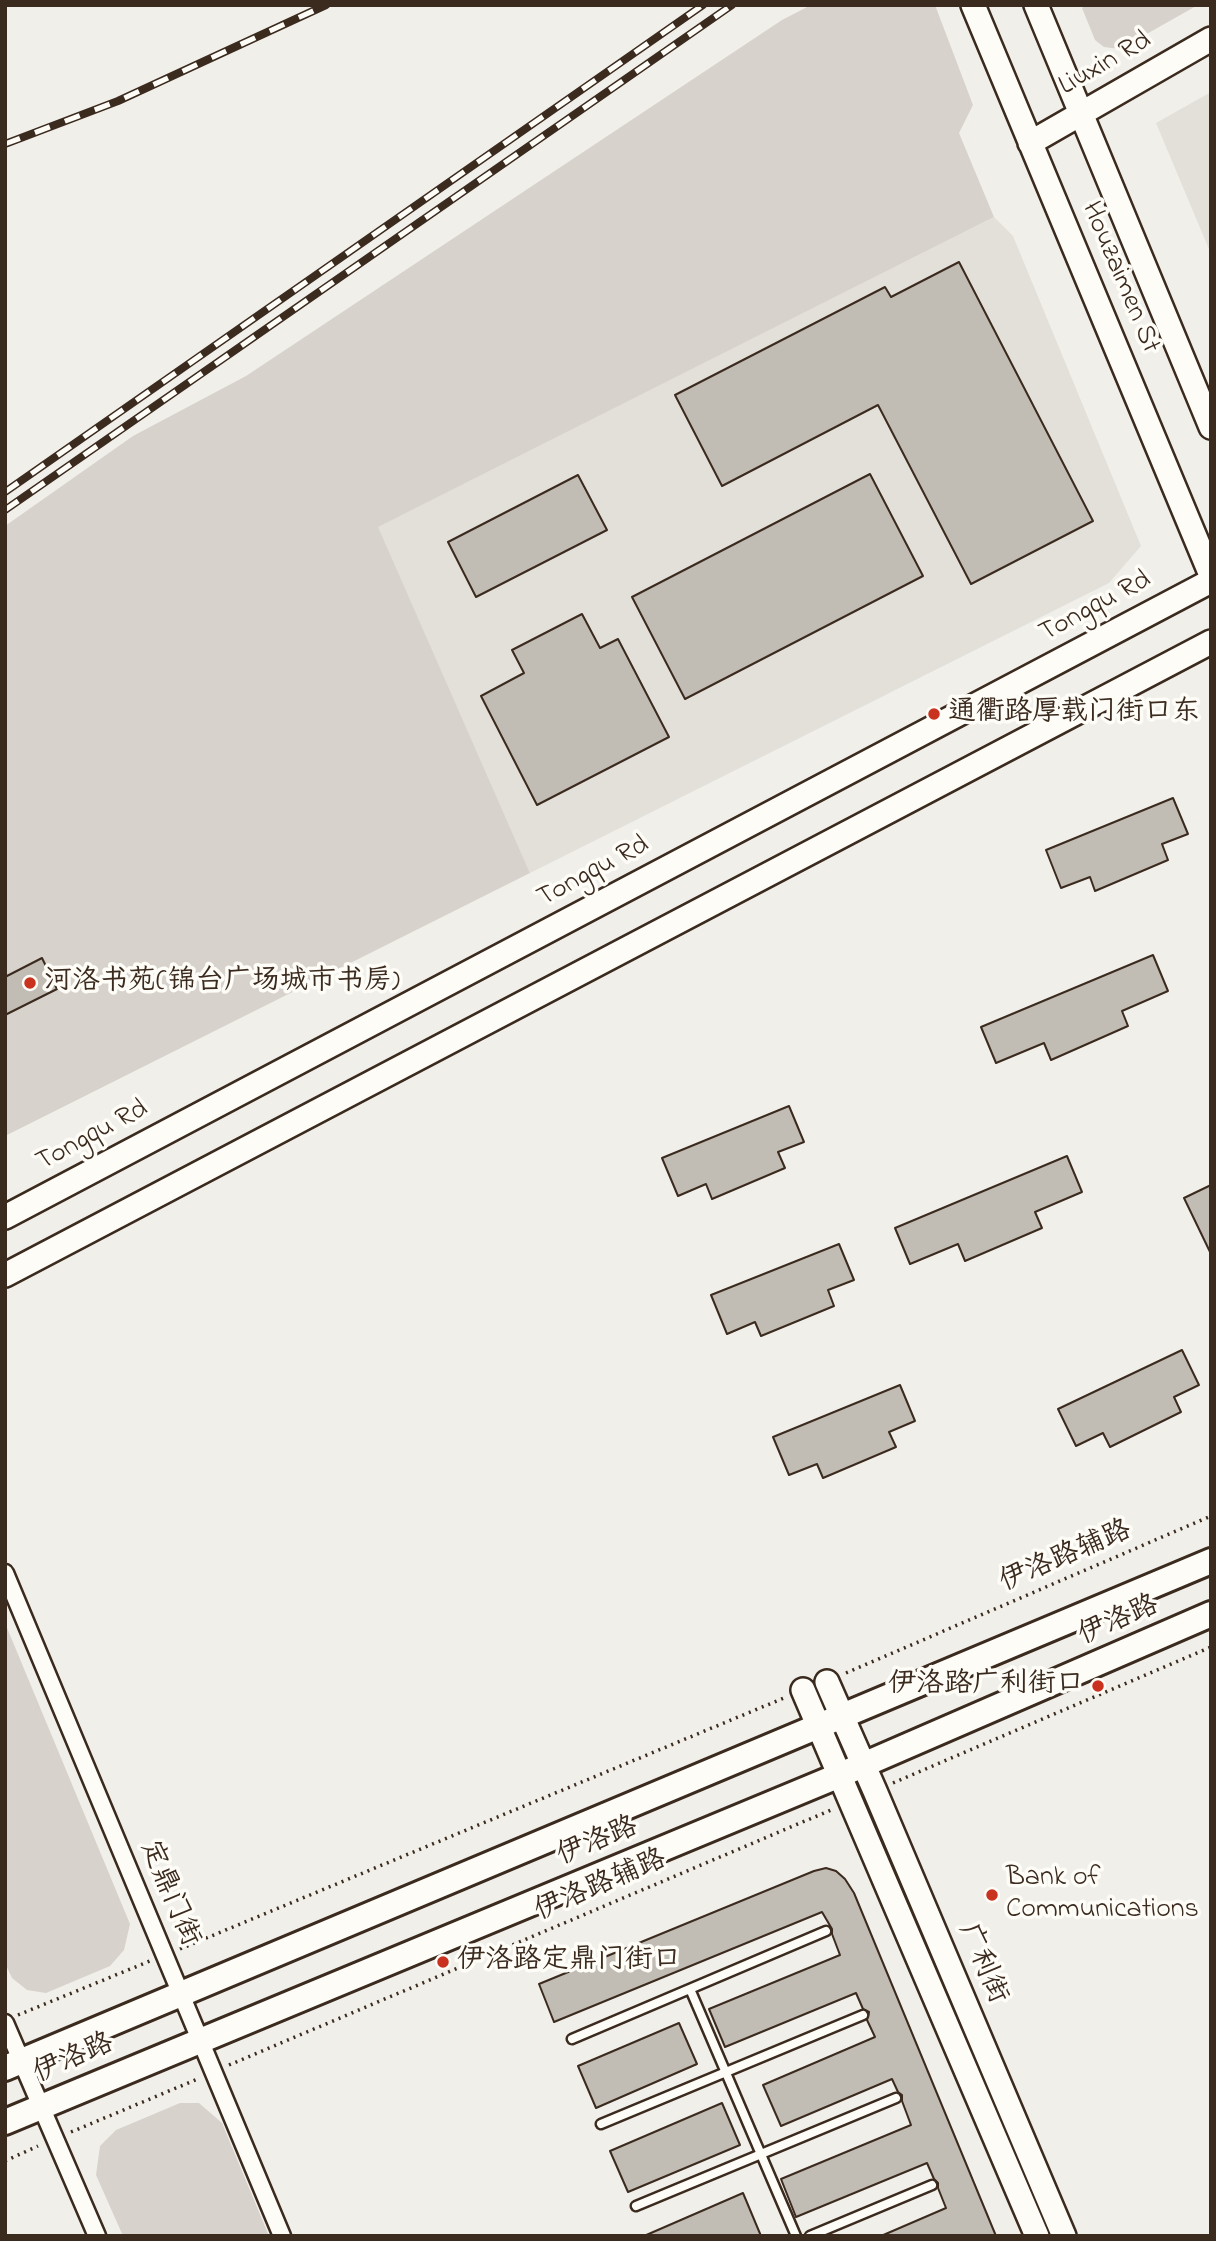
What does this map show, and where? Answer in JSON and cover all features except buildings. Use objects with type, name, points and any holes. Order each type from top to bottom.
[{"type":"main road","name":"伊洛路","points":[[14,2065],[1211,1561]]},
{"type":"main road","name":"伊洛路","points":[[5,2122],[840,1775],[1211,1614]]},
{"type":"street","name":"Houzaimen St","points":[[973,5],[1211,575]]},
{"type":"street","name":"Houzaimen St","points":[[1036,5],[1211,427]]},
{"type":"street","name":"Liuxin Rd","points":[[1030,143],[1211,39]]},
{"type":"street","name":"Tongqu Rd","points":[[5,1217],[1211,581]]},
{"type":"street","points":[[5,1275],[1211,642]]},
{"type":"street","name":"定鼎门街","points":[[5,1573],[282,2236]]},
{"type":"street","name":"广利街","points":[[827,1682],[1063,2236]]},
{"type":"street","name":"广利街","points":[[803,1690],[1037,2236]]},
{"type":"street","points":[[11,2019],[14,2065],[41,2106],[97,2236]]},
{"type":"lane","points":[[572,2039],[826,1931]]},
{"type":"lane","points":[[691,1989],[796,2236]]},
{"type":"lane","points":[[601,2124],[863,2015]]},
{"type":"lane","points":[[636,2206],[896,2098]]},
{"type":"lane","points":[[810,2236],[932,2185]]},
{"type":"path","name":"伊洛路辅路","points":[[827,1682],[1211,1516]]},
{"type":"path","points":[[875,1791],[1211,1647]]},
{"type":"path","points":[[11,2019],[803,1690]]},
{"type":"path","name":"伊洛路辅路","points":[[5,2161],[851,1801]]},
{"type":"shaded area","points":[[811,5],[935,5],[973,105],[959,133],[994,217],[378,527],[530,873],[5,1136],[5,526],[133,436],[246,376],[782,20]]},
{"type":"shaded area","points":[[1086,5],[1198,5],[1120,49],[1104,47],[1095,40],[1082,8]]},
{"type":"shaded area","points":[[1211,92],[1211,254],[1156,123]]},
{"type":"shaded area","points":[[994,217],[1013,236],[1141,546],[1109,583],[530,873],[377,527]]},
{"type":"shaded area","points":[[5,1623],[130,1924],[124,1950],[110,1966],[46,1993],[27,1990],[12,1978],[5,1963]]},
{"type":"shaded area","points":[[180,2103],[199,2103],[222,2123],[269,2236],[123,2236],[96,2175],[100,2146],[116,2130]]},
{"type":"railway","points":[[5,144],[118,101],[326,5]]},
{"type":"railway","points":[[5,492],[703,5]]},
{"type":"railway","points":[[5,510],[732,5]]},
{"type":"place","name":"通衢路厚载门街口东","points":[[934,714]]},
{"type":"place","name":"河洛书苑(锦台广场城市书房)","points":[[30,983]]},
{"type":"place","name":"伊洛路广利街口","points":[[1098,1686]]},
{"type":"place","name":"Bank of Communications","points":[[992,1895]]},
{"type":"place","name":"伊洛路定鼎门街口","points":[[443,1962]]}]
